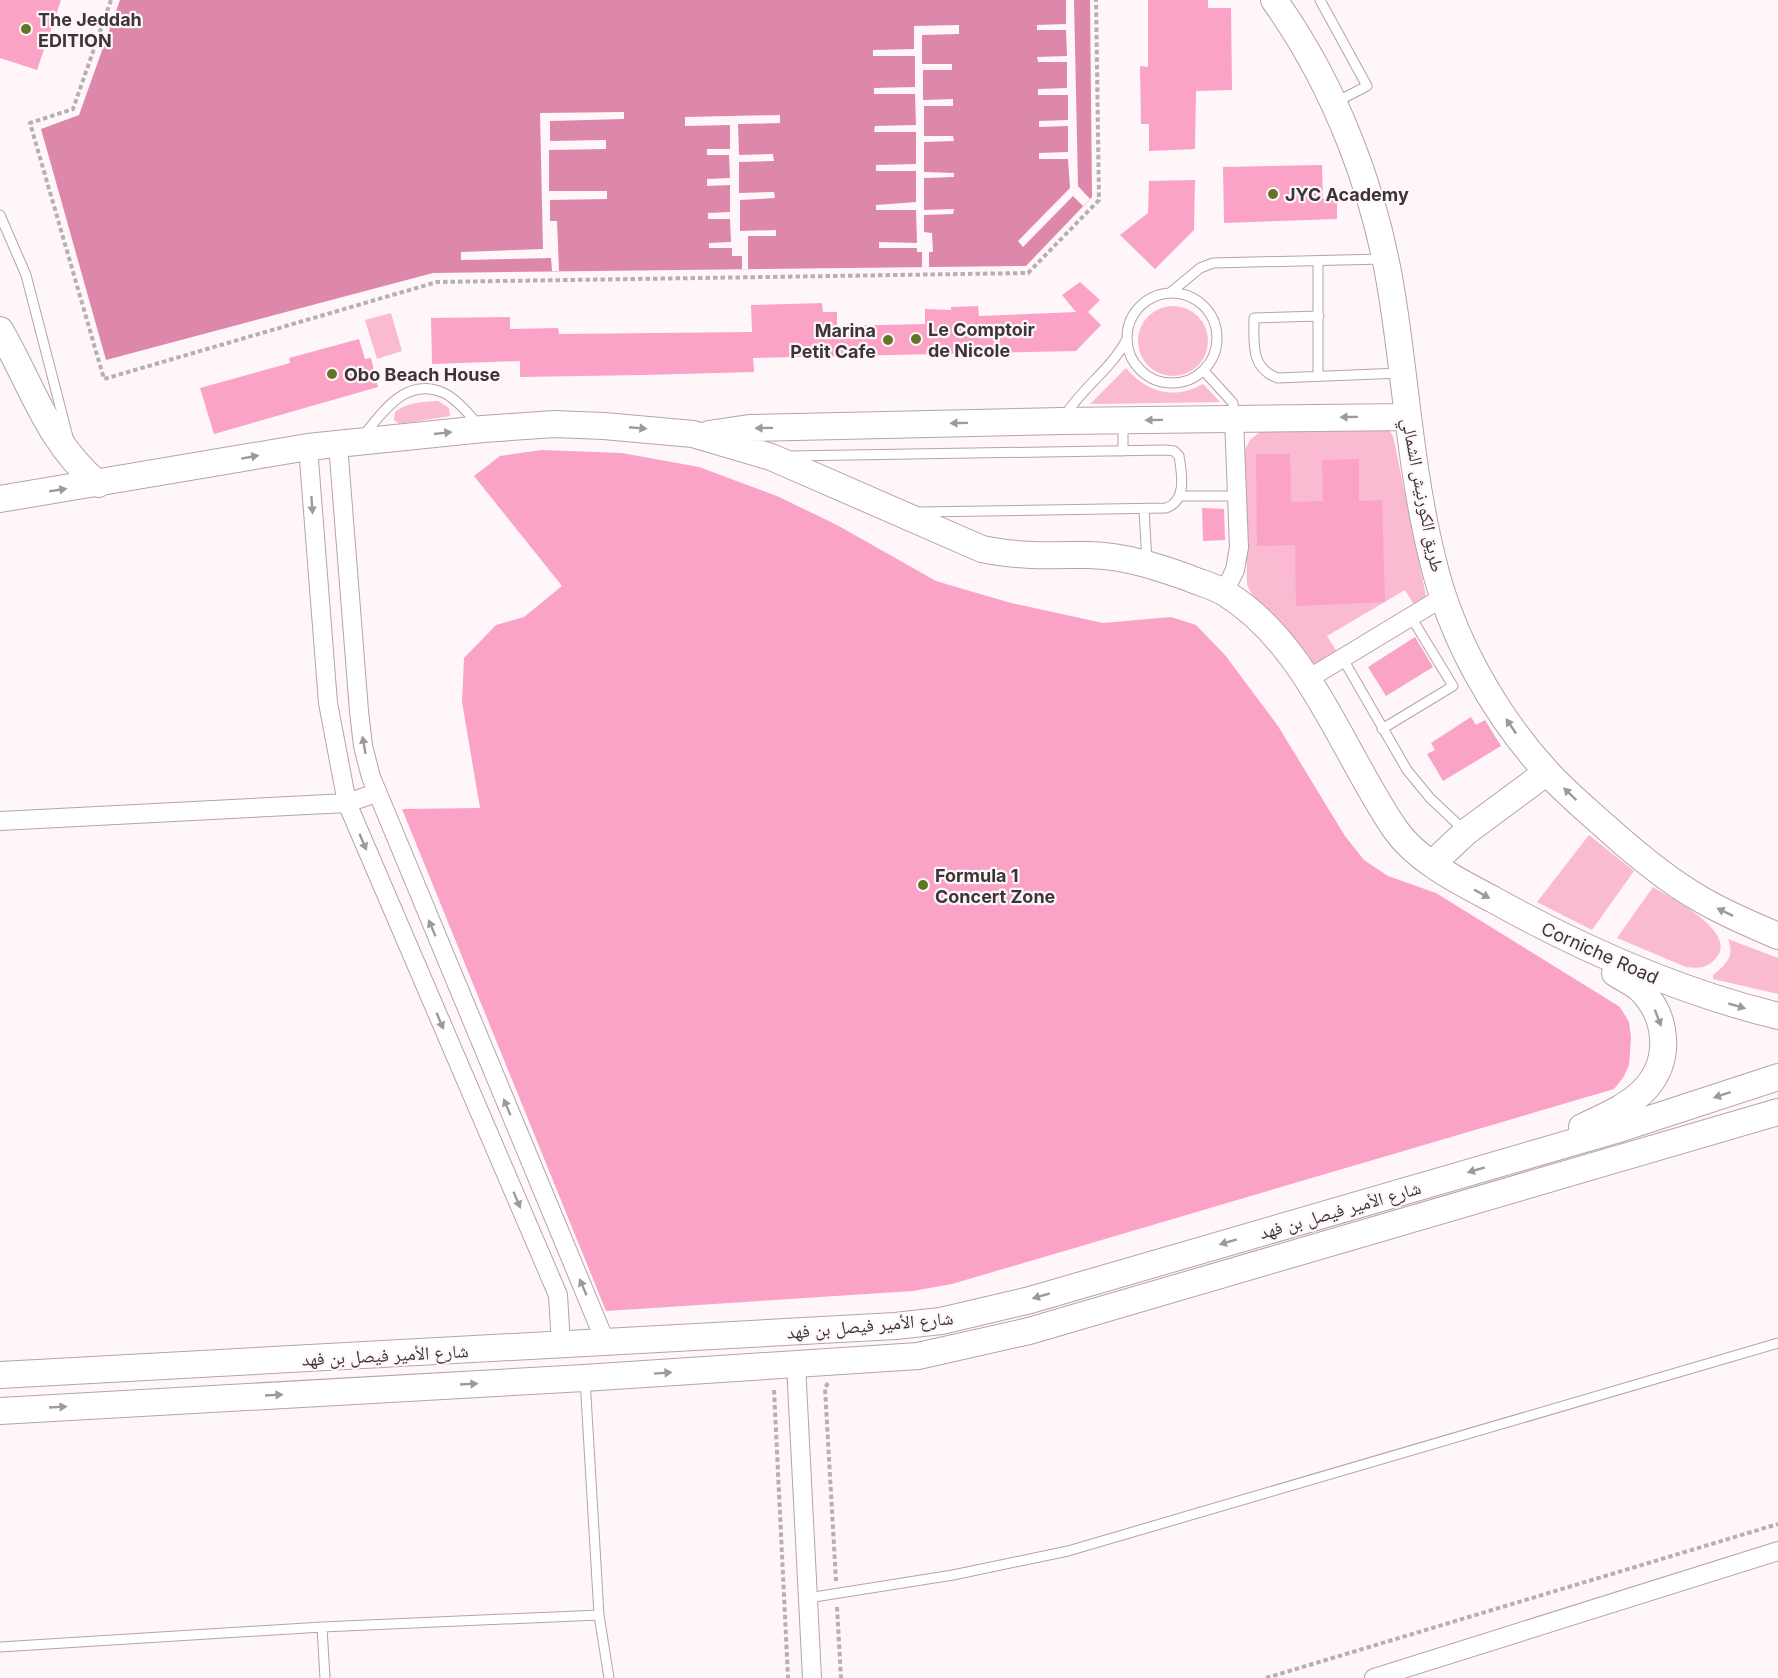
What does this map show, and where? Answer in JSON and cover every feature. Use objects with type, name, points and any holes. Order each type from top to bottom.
[{"type":"main road","name":"طريق الكورنيش الشمالي","points":[[1274,0],[1292,25],[1332,103],[1355,157],[1375,215],[1385,259],[1403,373],[1407,417],[1428,539],[1445,596],[1473,665],[1496,704],[1547,772],[1651,866],[1701,900],[1778,936]]},
{"type":"main road","points":[[0,330],[49,425],[76,465],[98,484]]},
{"type":"main road","points":[[700,436],[749,428],[1234,418],[1407,417]]},
{"type":"main road","points":[[0,499],[349,442],[554,424],[604,426],[700,436],[771,457],[955,538],[1004,554],[1090,555],[1147,562],[1224,592]]},
{"type":"main road","name":"Corniche Road","points":[[1224,592],[1285,648],[1308,679],[1396,830],[1433,863],[1512,910],[1641,973],[1696,994],[1778,1016]]},
{"type":"main road","points":[[1433,863],[1467,832],[1547,772]]},
{"type":"main road","points":[[1511,1160],[1610,1114],[1645,1090],[1659,1071],[1664,1049],[1662,1026],[1654,1006],[1641,989],[1512,910]]},
{"type":"main road","name":"شارع الأمير فيصل بن فهد","points":[[0,1375],[895,1326],[940,1321],[1030,1300],[1619,1129],[1778,1077]]},
{"type":"main road","name":"شارع الأمير فيصل بن فهد","points":[[0,1411],[585,1378],[918,1356],[996,1340],[1778,1112]]},
{"type":"main road","points":[[242,1363],[243,1396]]},
{"type":"street","points":[[1224,592],[1235,570],[1239,547],[1234,418]]},
{"type":"street","points":[[349,442],[363,746],[376,793],[605,1341]]},
{"type":"street","points":[[308,447],[328,703],[346,803],[558,1295],[561,1345]]},
{"type":"street","points":[[1308,679],[1445,596]]},
{"type":"street","points":[[0,821],[346,803],[376,793]]},
{"type":"street","points":[[796,1364],[813,1678]]},
{"type":"street","points":[[1374,1678],[1778,1551]]},
{"type":"lane","points":[[1320,0],[1367,86],[1332,103]]},
{"type":"lane","points":[[0,215],[26,275],[76,465]]},
{"type":"lane","points":[[1170,293],[1200,268],[1213,263],[1385,259]]},
{"type":"lane","points":[[1318,261],[1318,376]]},
{"type":"lane","points":[[1062,421],[1075,399],[1121,351],[1126,341],[1128,327],[1143,303],[1156,296],[1170,293],[1185,294],[1199,302],[1210,313],[1216,327],[1217,343],[1213,358],[1204,371],[1191,380],[1176,384],[1161,383],[1137,367],[1129,355],[1126,341]]},
{"type":"lane","points":[[1319,316],[1254,318],[1254,358],[1267,375],[1278,378],[1403,373]]},
{"type":"lane","points":[[1204,371],[1233,403],[1234,418]]},
{"type":"lane","points":[[349,442],[395,398],[419,391],[445,393],[483,429]]},
{"type":"lane","points":[[1123,420],[1123,451]]},
{"type":"lane","points":[[771,457],[1123,451],[1174,451],[1179,456],[1181,496],[1173,506],[1166,508],[899,512]]},
{"type":"lane","points":[[1181,496],[1237,496]]},
{"type":"lane","points":[[1144,509],[1147,562]]},
{"type":"lane","points":[[1382,729],[1453,686],[1411,617]]},
{"type":"lane","points":[[1342,659],[1382,729],[1419,786],[1467,832]]},
{"type":"lane","points":[[808,1598],[953,1575],[1068,1551],[1778,1343]]},
{"type":"lane","points":[[585,1378],[599,1615],[609,1678]]},
{"type":"lane","points":[[0,1647],[322,1627],[599,1615]]},
{"type":"lane","points":[[322,1627],[325,1678]]},
{"type":"path","points":[[111,0],[73,109],[30,123],[104,379],[437,282],[1028,273],[1099,200],[1096,0]]},
{"type":"path","points":[[837,1380],[828,1382],[825,1388],[841,1678]]},
{"type":"path","points":[[774,1390],[788,1678]]},
{"type":"path","points":[[1266,1678],[1778,1524]]},
{"type":"shaded area","points":[[120,0],[1090,0],[1092,197],[1026,266],[433,273],[106,360],[41,129],[79,115]]},
{"type":"shaded area","points":[[1180,306],[1193,312],[1202,321],[1206,327],[1208,341],[1206,355],[1198,366],[1187,374],[1166,376],[1148,366],[1140,355],[1138,334],[1148,316],[1159,308]]},
{"type":"shaded area","points":[[391,313],[402,351],[377,359],[365,320]]},
{"type":"shaded area","points":[[1126,368],[1143,383],[1162,391],[1182,392],[1203,384],[1220,402],[1090,404]]},
{"type":"shaded area","points":[[438,401],[449,408],[450,416],[400,424],[394,420],[395,412],[405,406]]},
{"type":"shaded area","points":[[1267,426],[1388,429],[1393,436],[1426,596],[1414,605],[1405,590],[1327,636],[1337,652],[1318,664],[1313,663],[1285,630],[1258,606],[1247,585],[1245,450],[1250,440]]},
{"type":"shaded area","points":[[1589,835],[1634,871],[1592,930],[1537,902]]},
{"type":"shaded area","points":[[1653,887],[1686,907],[1711,927],[1718,937],[1721,948],[1710,964],[1699,968],[1686,967],[1617,938]]},
{"type":"shaded area","points":[[1728,939],[1778,958],[1778,994],[1713,979],[1713,975],[1722,968],[1730,955]]},
{"type":"pier","points":[[1066,0],[1074,0],[1078,186],[1090,199],[1083,206],[1073,196],[1023,247],[1018,241],[1070,188],[1068,159],[1039,159],[1039,153],[1068,152],[1068,126],[1039,127],[1039,121],[1068,120],[1068,95],[1038,95],[1038,89],[1067,88],[1067,62],[1038,62],[1037,57],[1067,56],[1066,30],[1037,30],[1037,25],[1066,24]]},
{"type":"pier","points":[[959,25],[959,34],[922,35],[922,64],[952,64],[952,70],[923,70],[923,100],[953,99],[953,106],[924,106],[924,136],[953,136],[954,141],[924,142],[924,172],[954,173],[954,177],[924,178],[924,210],[954,209],[953,214],[924,215],[924,232],[932,233],[933,252],[929,252],[929,267],[922,267],[922,252],[917,252],[917,248],[879,248],[879,242],[917,243],[916,210],[876,210],[876,205],[916,202],[916,171],[876,171],[876,165],[916,164],[916,132],[874,132],[875,126],[916,125],[915,94],[874,94],[874,88],[915,87],[915,56],[873,56],[873,50],[914,49],[914,26]]},
{"type":"pier","points":[[624,112],[624,119],[550,121],[550,141],[606,140],[606,149],[549,150],[549,191],[607,191],[607,199],[550,200],[550,221],[557,221],[559,271],[552,271],[551,258],[461,260],[461,252],[543,249],[540,113]]},
{"type":"pier","points":[[780,115],[780,123],[738,124],[739,155],[773,154],[774,161],[739,162],[739,193],[774,192],[775,198],[740,200],[740,231],[776,230],[776,236],[748,236],[748,269],[742,269],[742,256],[732,256],[732,248],[709,248],[709,243],[731,242],[730,219],[708,219],[708,213],[730,212],[730,185],[707,186],[707,179],[730,178],[729,155],[707,155],[707,149],[730,149],[730,125],[685,126],[685,117]]},
{"type":"building","name":"The Jeddah EDITION","points":[[0,0],[61,0],[37,70],[0,58]]},
{"type":"building","points":[[1148,0],[1208,0],[1208,8],[1231,8],[1232,90],[1196,91],[1195,149],[1149,151],[1149,124],[1141,124],[1140,66],[1148,67]]},
{"type":"building","points":[[1322,165],[1323,199],[1337,199],[1337,219],[1224,223],[1223,167]]},
{"type":"building","points":[[1195,180],[1194,230],[1155,269],[1120,235],[1148,213],[1149,181]]},
{"type":"building","points":[[1080,282],[1100,300],[1088,312],[1101,325],[1076,351],[753,358],[754,372],[642,375],[520,377],[520,361],[432,364],[431,318],[510,317],[510,329],[558,328],[559,334],[752,332],[751,305],[822,303],[823,312],[837,312],[837,326],[925,324],[925,309],[951,310],[951,307],[978,306],[979,316],[1076,312],[1062,295]]},
{"type":"building","points":[[359,339],[365,359],[371,358],[378,387],[214,434],[200,388],[290,363],[289,358]]},
{"type":"building","name":"Formula 1 Concert Zone","points":[[542,450],[622,453],[699,467],[777,496],[837,525],[936,581],[1011,603],[1103,623],[1171,617],[1196,625],[1225,655],[1278,726],[1345,836],[1364,860],[1388,876],[1436,893],[1620,1007],[1629,1022],[1631,1038],[1629,1065],[1623,1078],[1614,1089],[952,1284],[913,1291],[606,1311],[402,809],[480,808],[462,702],[464,658],[496,625],[524,617],[562,586],[474,476],[500,456]]},
{"type":"building","points":[[1256,454],[1290,454],[1291,502],[1323,501],[1322,460],[1359,459],[1359,501],[1382,500],[1385,602],[1296,606],[1295,545],[1257,546]]},
{"type":"building","points":[[1202,508],[1224,509],[1225,540],[1203,541]]},
{"type":"building","points":[[1415,637],[1433,667],[1386,696],[1368,667]]},
{"type":"building","points":[[1471,717],[1476,725],[1485,720],[1501,746],[1443,781],[1427,754],[1435,750],[1431,743]]},
{"type":"place","name":"The Jeddah EDITION","points":[[26,29]]},
{"type":"place","name":"JYC Academy","points":[[1273,194]]},
{"type":"place","name":"Le Comptoir de Nicole","points":[[916,339]]},
{"type":"place","name":"Marina Petit Cafe","points":[[888,340]]},
{"type":"place","name":"Obo Beach House","points":[[332,374]]},
{"type":"place","name":"Formula 1 Concert Zone","points":[[923,885]]}]
